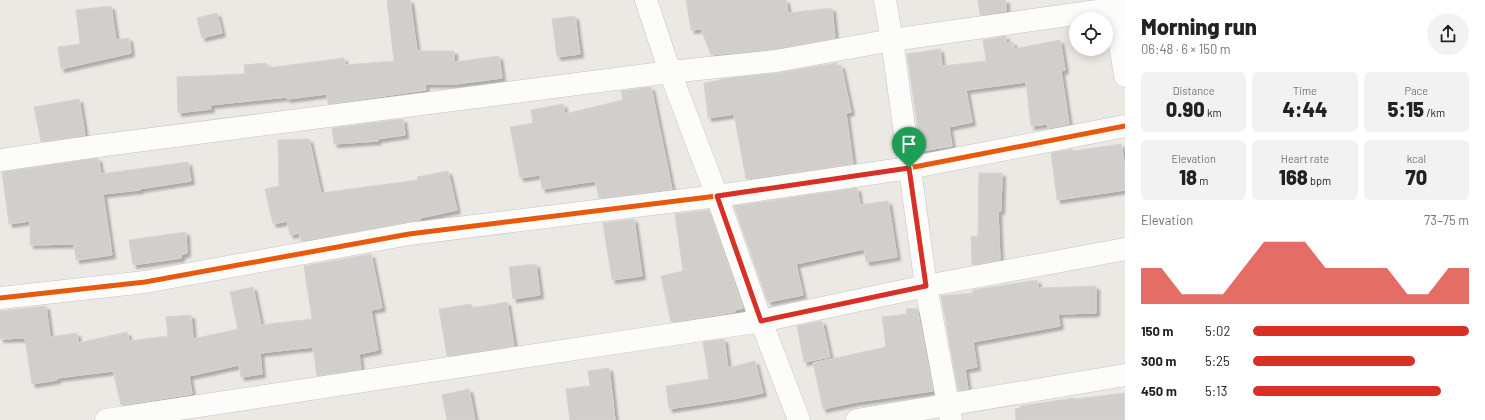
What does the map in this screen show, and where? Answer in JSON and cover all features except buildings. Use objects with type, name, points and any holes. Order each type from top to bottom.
[{"type":"street","points":[[646,0],[670,72],[717,196],[761,321],[799,420]]},
{"type":"street","points":[[885,0],[892,40],[926,286],[950,412]]},
{"type":"street","points":[[0,160],[96,146],[670,72],[776,61],[892,40],[1118,5],[1125,76]]},
{"type":"street","points":[[0,298],[145,282],[409,234],[717,196],[909,168],[1125,126]]},
{"type":"street","points":[[106,420],[761,321],[926,286],[1125,249]]},
{"type":"street","points":[[857,420],[950,412],[1125,375]]},
{"type":"cycle path","points":[[0,298],[145,282],[409,234],[717,196],[909,168],[1125,126]]},
{"type":"route","points":[[909,168],[926,286],[761,321],[717,196],[909,168]]}]
